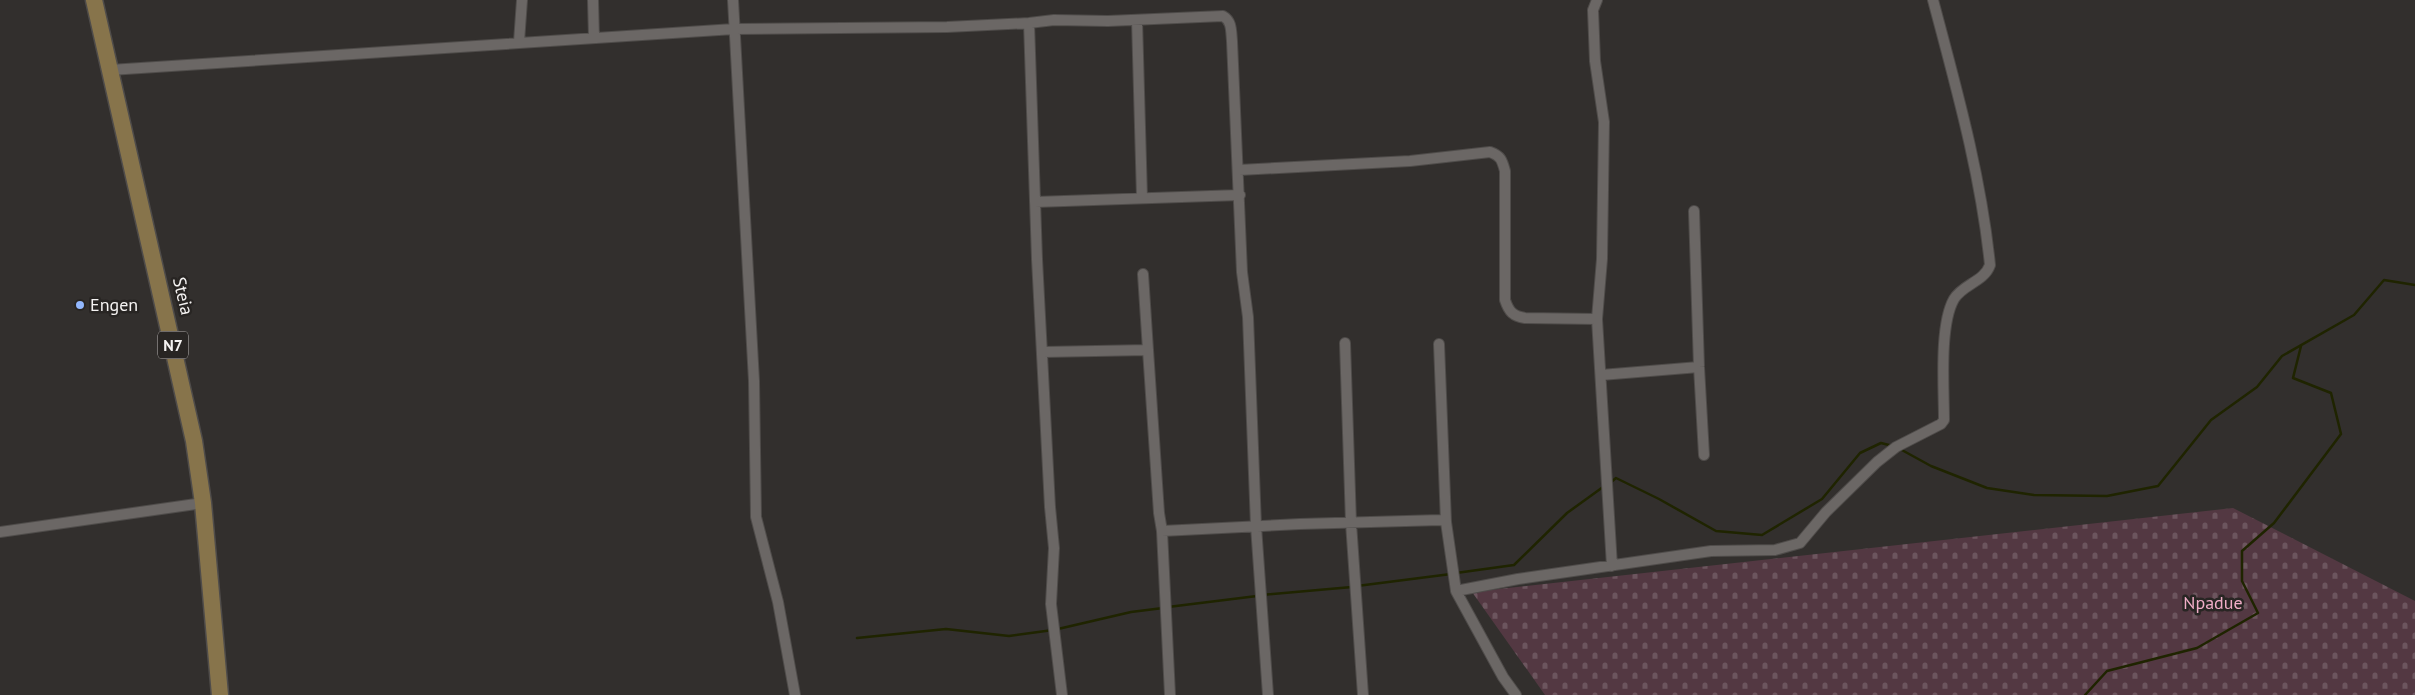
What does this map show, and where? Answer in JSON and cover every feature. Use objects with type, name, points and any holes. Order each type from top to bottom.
[{"type":"main road","name":"Steia","points":[[94,0],[190,419],[204,503],[220,695]]},
{"type":"street","points":[[519,42],[522,0]]},
{"type":"street","points":[[593,0],[594,38]]},
{"type":"street","points":[[733,0],[754,371],[756,517],[778,602],[795,695]]},
{"type":"street","points":[[1597,0],[1593,10],[1596,61],[1604,122],[1602,259],[1598,319],[1612,566]]},
{"type":"street","points":[[1456,591],[1518,579],[1711,552],[1775,550],[1800,543],[1826,512],[1877,462],[1896,447],[1941,424],[1944,420],[1944,335],[1948,317],[1954,300],[1967,285],[1987,272],[1990,265],[1983,209],[1956,87],[1933,0]]},
{"type":"street","points":[[110,70],[734,28],[947,27],[1054,20],[1137,20],[1216,15],[1228,19],[1232,41],[1242,272],[1248,317],[1256,526],[1268,695]]},
{"type":"street","points":[[1137,20],[1142,198]]},
{"type":"street","points":[[1029,23],[1035,202],[1050,507],[1054,531],[1054,572],[1051,604],[1062,695]]},
{"type":"street","points":[[1239,170],[1410,161],[1490,152],[1498,155],[1502,160],[1505,171],[1505,300],[1509,310],[1515,316],[1525,318],[1598,319]]},
{"type":"street","points":[[1035,202],[1240,195]]},
{"type":"street","points":[[1694,211],[1704,455]]},
{"type":"street","points":[[1143,274],[1159,513],[1162,531],[1170,695]]},
{"type":"street","points":[[1345,342],[1351,522],[1363,695]]},
{"type":"street","points":[[1440,344],[1446,522],[1456,591],[1503,677],[1516,695]]},
{"type":"street","points":[[1043,352],[1148,350]]},
{"type":"street","points":[[1600,375],[1699,366]]},
{"type":"street","points":[[0,532],[204,503]]},
{"type":"street","points":[[1162,531],[1351,522],[1441,520],[1446,522]]},
{"type":"green space","name":"Npadue","points":[[2233,508],[2415,601],[2415,695],[1545,695],[1472,592]]},
{"type":"waterway","points":[[1900,449],[1931,466],[1987,488],[2034,495],[2107,496],[2158,486],[2211,420],[2257,387],[2282,356],[2354,315],[2384,280],[2415,285]]},
{"type":"waterway","points":[[2085,695],[2107,671],[2197,648],[2258,613],[2242,581],[2242,551],[2274,523],[2341,434],[2331,393],[2293,378],[2301,346]]},
{"type":"waterway","points":[[1610,483],[1616,478],[1659,499],[1716,531],[1762,535],[1822,499],[1860,453],[1881,443],[1893,446]]},
{"type":"waterway","points":[[1456,573],[1514,565],[1567,513],[1603,487]]},
{"type":"waterway","points":[[1357,586],[1451,574]]},
{"type":"waterway","points":[[1262,595],[1352,587]]},
{"type":"waterway","points":[[1168,607],[1257,596]]},
{"type":"waterway","points":[[1058,629],[1131,612],[1163,608]]},
{"type":"waterway","points":[[857,638],[946,629],[1009,636],[1053,630]]},
{"type":"place","name":"Engen","points":[[80,305]]}]
